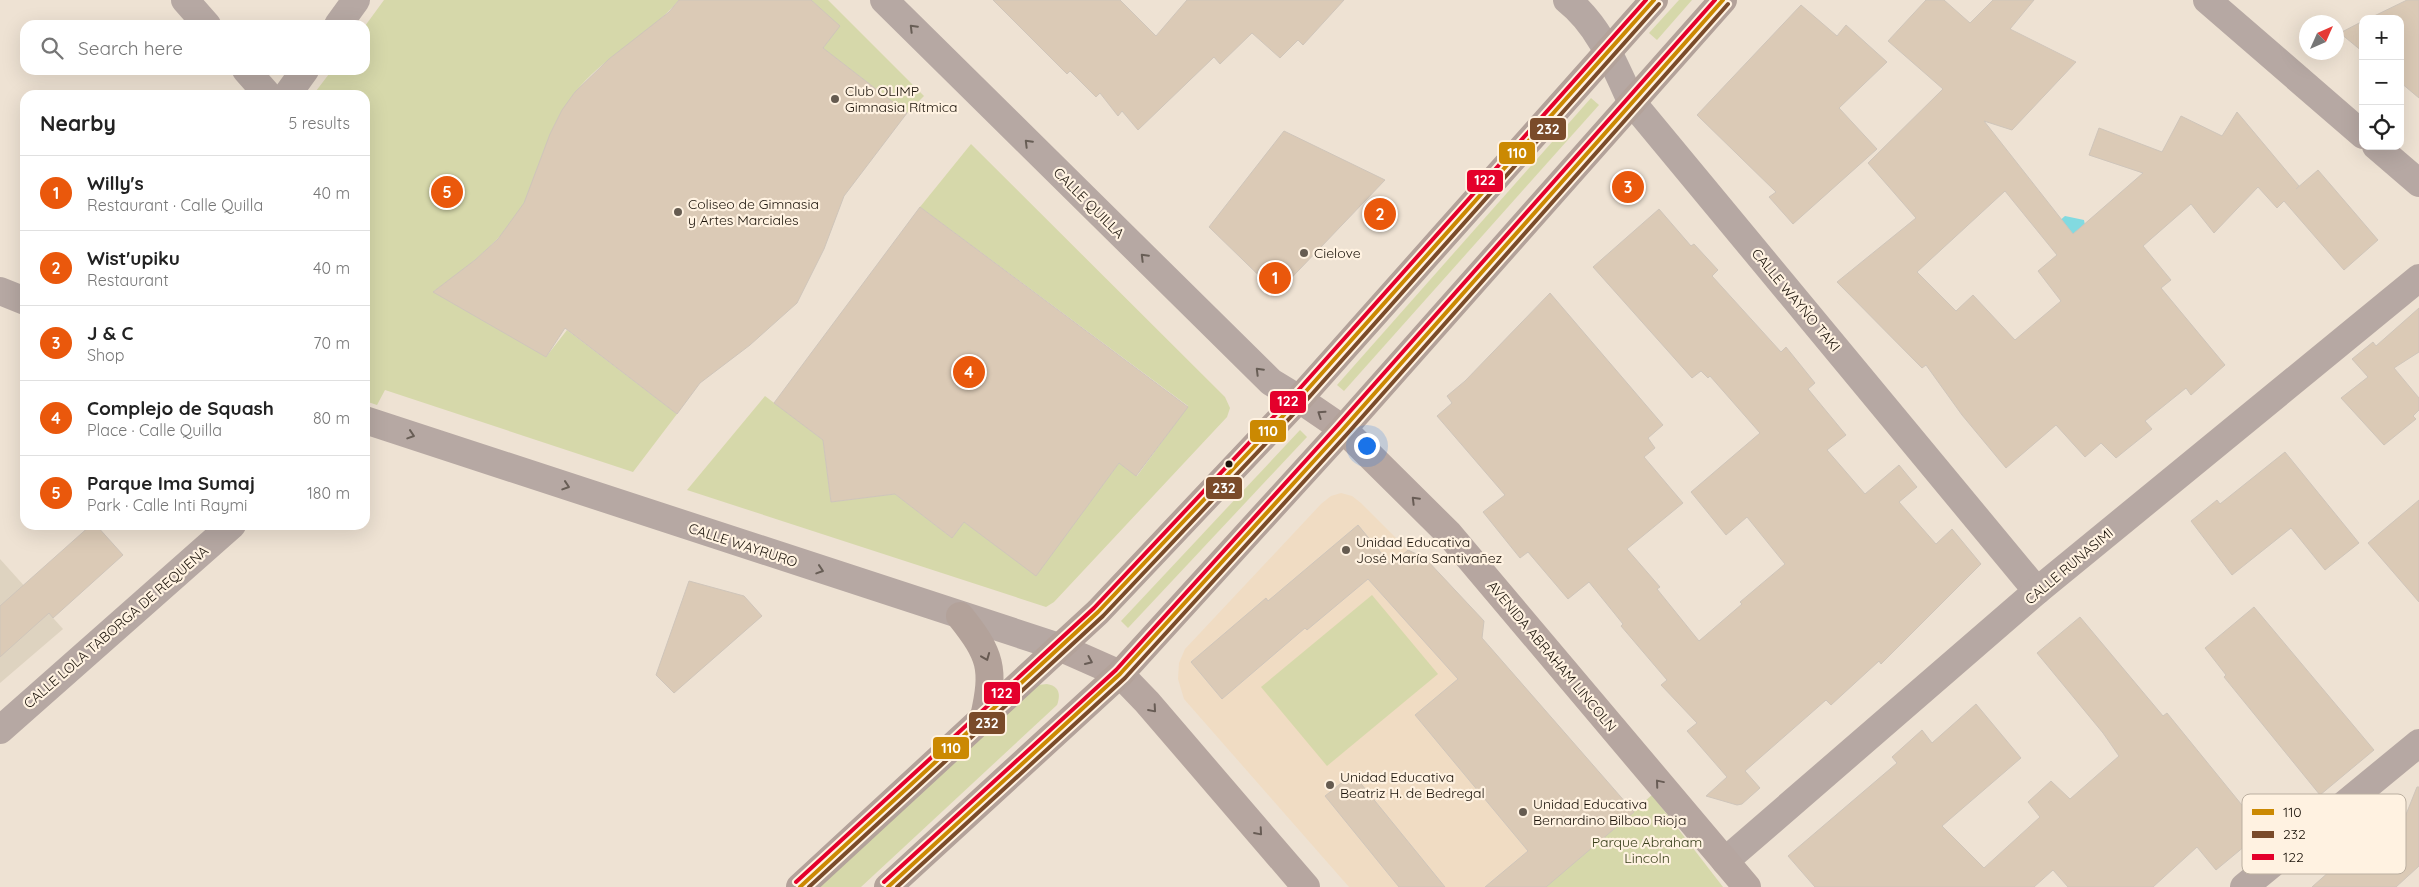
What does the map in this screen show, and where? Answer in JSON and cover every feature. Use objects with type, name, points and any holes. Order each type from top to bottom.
[{"type":"highway","points":[[800,887],[1098,612],[1299,399],[1654,0]]},
{"type":"highway","points":[[888,887],[1120,674],[1343,429],[1631,101],[1723,0]]},
{"type":"highway","points":[[960,616],[979,640],[989,664],[990,686],[984,717]]},
{"type":"street","points":[[185,0],[203,20]]},
{"type":"street","points":[[342,20],[356,0]]},
{"type":"street","name":"CALLE QUILLA","points":[[884,0],[1271,382],[1299,399]]},
{"type":"street","name":"CALLE WAYÑO TAKI","points":[[1567,0],[1576,7],[1608,51],[1631,101],[2037,591]]},
{"type":"street","points":[[2207,0],[2359,132]]},
{"type":"street","points":[[250,75],[264,90]]},
{"type":"street","points":[[291,90],[301,75]]},
{"type":"street","points":[[2381,150],[2419,183]]},
{"type":"street","name":"CALLE RUNASIMI","points":[[1725,861],[2037,591],[2419,278]]},
{"type":"street","points":[[0,291],[20,299]]},
{"type":"street","name":"AVENIDA ABRAHAM LINCOLN","points":[[1299,399],[1343,429],[1449,534],[1747,887]]},
{"type":"street","name":"CALLE WAYRURO","points":[[370,422],[1058,648],[1120,674]]},
{"type":"street","name":"CALLE LOLA TABORGA DE REQUENA","points":[[0,730],[226,530]]},
{"type":"street","points":[[1120,674],[1147,702],[1306,887]]},
{"type":"street","points":[[2357,794],[2419,743]]},
{"type":"street","points":[[2244,887],[2260,874]]},
{"type":"shaded area","points":[[1341,493],[1352,496],[1408,550],[1425,558],[1484,621],[1482,638],[1546,887],[1349,887],[1184,699],[1178,679],[1179,663],[1185,649],[1321,504],[1331,496]]},
{"type":"shaded area","points":[[0,559],[63,629],[0,683]]},
{"type":"green space","points":[[384,0],[679,0],[654,25],[598,68],[574,94],[558,119],[531,187],[518,214],[485,251],[434,291],[546,357],[567,330],[677,414],[633,472],[385,390],[377,405],[370,403],[370,90],[317,90],[328,75],[370,75],[369,20]]},
{"type":"green space","points":[[811,0],[828,0],[924,96],[907,113],[823,48],[839,26]]},
{"type":"green space","points":[[1679,0],[1692,0],[1657,40],[1649,33]]},
{"type":"green space","points":[[1591,98],[1599,105],[1344,391],[1337,385]]},
{"type":"green space","points":[[971,144],[1225,397],[1230,408],[1227,417],[1054,602],[1046,607],[687,490],[765,396],[823,440],[831,502],[895,494],[952,538],[964,522],[1036,575],[1119,463],[1137,476],[1188,406],[920,207]]},
{"type":"green space","points":[[1300,430],[1307,437],[1128,628],[1121,621]]},
{"type":"green space","points":[[1372,595],[1438,674],[1327,766],[1261,687]]},
{"type":"green space","points":[[1047,684],[1058,691],[1057,705],[861,887],[820,887],[1038,685]]},
{"type":"green space","name":"Parque Abraham Lincoln","points":[[1652,795],[1723,887],[1545,887]]},
{"type":"water","points":[[2065,216],[2084,220],[2089,247],[2051,228]]},
{"type":"building","name":"Coliseo de Gimnasia y Artes Marciales","points":[[679,0],[811,0],[840,26],[823,48],[907,113],[844,196],[824,249],[797,303],[750,345],[700,383],[677,414],[565,328],[546,357],[433,292],[475,260],[498,239],[524,203],[550,134],[562,110],[575,92],[609,59],[669,12]]},
{"type":"building","points":[[993,0],[1120,0],[1156,36],[1187,0],[1344,0],[1303,45],[1298,40],[1280,58],[1252,33],[1220,64],[1214,57],[1138,130],[1122,111],[1118,116],[1100,93],[1096,97],[1070,71],[1067,74]]},
{"type":"building","points":[[1926,0],[1944,0],[1970,23],[1993,0],[2034,0],[2010,29],[2076,62],[2012,130],[1984,121],[2073,234],[2143,173],[2089,155],[2099,128],[2162,152],[2181,116],[2222,136],[2237,112],[2299,186],[2296,189],[2318,170],[2378,240],[2344,270],[2284,201],[2277,208],[2258,187],[2214,233],[2191,204],[2143,246],[2171,280],[2161,288],[2225,365],[2191,395],[2186,388],[2145,421],[2152,429],[2116,458],[2101,443],[2085,457],[2056,425],[2006,468],[1962,415],[1926,365],[1922,368],[1837,282],[1916,218],[1868,163],[1943,89],[1888,41]],"holes":[[[2005,191],[2057,255],[2038,271],[2061,301],[2015,340],[1973,295],[1956,311],[1917,272]]]},
{"type":"building","points":[[2407,0],[2419,0],[2419,98],[2404,85],[2404,15],[2376,15]]},
{"type":"building","points":[[1801,5],[1837,36],[1846,25],[1887,62],[1839,108],[1877,149],[1793,224],[1769,197],[1776,192],[1697,115]]},
{"type":"building","points":[[2359,23],[2359,49],[2344,36],[2344,31]]},
{"type":"building","points":[[1284,131],[1385,180],[1277,293],[1209,227]]},
{"type":"building","points":[[920,207],[1188,407],[1136,476],[1119,463],[1036,576],[964,522],[952,538],[895,494],[831,502],[823,440],[774,403]]},
{"type":"building","points":[[1659,209],[1691,246],[1694,244],[1718,270],[1712,276],[1781,352],[1786,347],[1815,383],[1808,389],[1846,435],[1827,450],[1865,494],[1899,465],[1917,487],[1899,502],[1936,544],[1952,529],[1981,564],[1881,664],[1879,661],[1831,705],[1826,700],[1745,771],[1760,788],[1742,804],[1737,805],[1706,796],[1727,777],[1687,731],[1697,723],[1661,685],[1667,680],[1621,626],[1623,624],[1589,582],[1568,599],[1528,552],[1520,558],[1483,512],[1505,495],[1437,416],[1452,403],[1447,396],[1465,381],[1550,293],[1663,425],[1648,438],[1655,448],[1644,457],[1683,503],[1627,549],[1660,587],[1657,589],[1699,641],[1742,604],[1740,602],[1785,564],[1747,517],[1726,535],[1691,492],[1760,433],[1710,376],[1708,378],[1701,371],[1692,378],[1593,267]]},
{"type":"building","points":[[2419,308],[2419,352],[2394,368],[2419,398],[2419,410],[2413,416],[2416,419],[2384,445],[2341,398],[2368,377],[2352,359],[2373,342],[2376,346]]},
{"type":"building","points":[[2285,452],[2359,543],[2325,570],[2291,528],[2232,575],[2191,521],[2217,500],[2220,504]]},
{"type":"building","points":[[2419,500],[2419,602],[2368,543]]},
{"type":"building","points":[[1358,525],[1391,565],[1408,550],[1425,558],[1484,621],[1482,638],[1634,812],[1546,887],[1485,887],[1528,851],[1415,715],[1458,679],[1368,579],[1307,630],[1305,628],[1222,699],[1191,662],[1266,598],[1268,601]]},
{"type":"building","points":[[85,530],[100,530],[123,555],[53,618],[49,613],[0,657],[0,606]]},
{"type":"building","points":[[689,581],[744,596],[762,616],[674,693],[656,675]]},
{"type":"building","points":[[2254,607],[2374,750],[2319,794],[2224,677],[2226,675],[2205,648]]},
{"type":"building","points":[[2080,617],[2163,716],[2167,713],[2242,805],[2242,848],[2216,870],[2197,847],[2153,887],[2068,887],[2053,870],[2034,887],[1815,887],[1788,856],[1897,763],[1892,757],[1922,730],[1932,743],[1976,704],[2021,758],[1942,826],[1984,868],[2040,817],[2028,802],[2051,781],[2070,799],[2119,756],[2103,733],[2037,653]]},
{"type":"building","points":[[1353,774],[1445,887],[1399,887],[1325,796]]},
{"type":"building","points":[[2417,787],[2419,787],[2419,866],[2396,887],[2312,887],[2327,874],[2406,874],[2406,814]]},
{"type":"transit line","name":"122","points":[[796,882],[1094,608],[1294,395],[1646,0]]},
{"type":"transit line","name":"110","points":[[800,887],[1098,612],[1299,399],[1654,0]]},
{"type":"transit line","name":"122","points":[[884,882],[1116,670],[1338,425],[1715,0]]},
{"type":"transit line","name":"110","points":[[888,887],[1120,674],[1343,429],[1723,0]]},
{"type":"transit line","name":"232","points":[[809,887],[1103,616],[1304,403],[1659,4]]},
{"type":"transit line","name":"232","points":[[897,887],[1125,678],[1348,433],[1728,4]]},
{"type":"place","name":"Club OLIMP Gimnasia Rítmica","points":[[835,99]]},
{"type":"place","name":"J & C","points":[[1628,187]]},
{"type":"place","name":"Parque Ima Sumaj","points":[[447,192]]},
{"type":"place","name":"Coliseo de Gimnasia y Artes Marciales","points":[[678,212]]},
{"type":"place","name":"Wist'upiku","points":[[1380,214]]},
{"type":"place","name":"Cielove","points":[[1304,253]]},
{"type":"place","name":"Willy's","points":[[1275,278]]},
{"type":"place","name":"Complejo de Squash","points":[[969,372]]},
{"type":"place","name":"Unidad Educativa José María Santivañez","points":[[1346,550]]},
{"type":"place","name":"Unidad Educativa Beatriz H. de Bedregal","points":[[1330,785]]},
{"type":"place","name":"Unidad Educativa Bernardino Bilbao Rioja","points":[[1523,812]]}]
